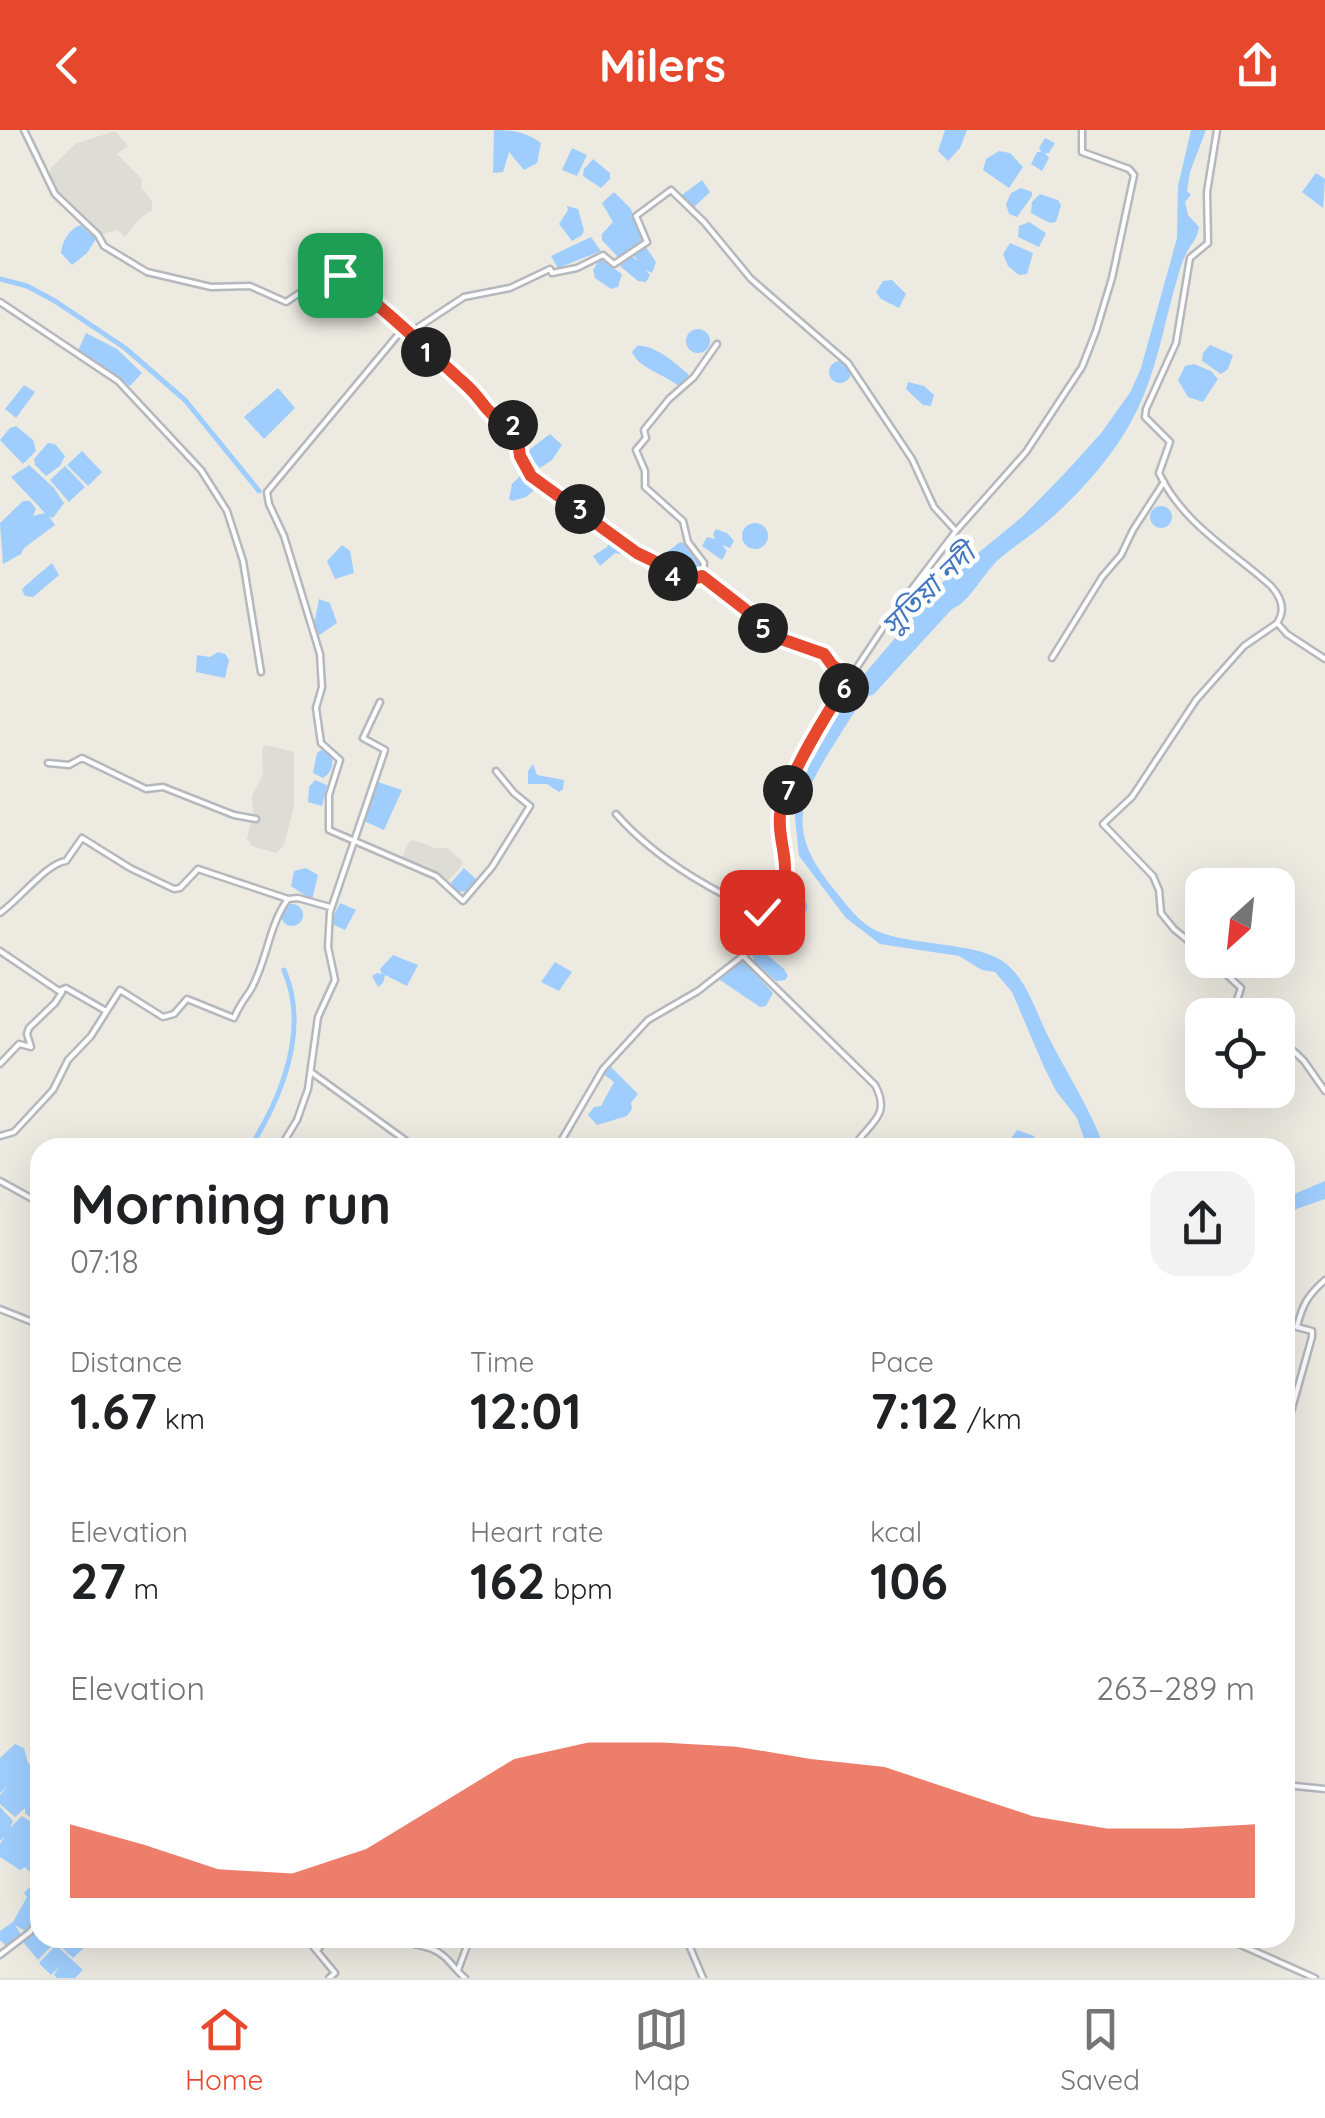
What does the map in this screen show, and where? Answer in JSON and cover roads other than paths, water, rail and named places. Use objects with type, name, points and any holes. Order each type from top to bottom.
[{"type":"street","points":[[24,130],[55,194],[98,235],[104,246],[147,272],[210,287],[250,286],[286,302],[333,271],[390,313],[478,397],[489,415],[516,426],[520,456],[531,476],[637,553],[662,565],[680,584],[702,576]]},
{"type":"street","points":[[562,1138],[603,1069],[648,1020],[689,997],[780,927],[779,906],[786,866],[779,840],[780,810],[818,733],[889,619],[956,531],[1048,423],[1082,367],[1096,331],[1134,175],[1129,169],[1082,152],[1082,130]]},
{"type":"street","points":[[1185,936],[1161,914],[1153,876],[1104,824],[1132,797],[1196,700],[1244,646],[1277,623],[1282,611],[1278,594],[1201,528],[1164,482],[1159,473],[1170,442],[1145,417],[1176,343],[1190,258],[1208,243],[1207,192],[1217,130]]},
{"type":"street","points":[[408,334],[464,297],[510,288],[550,269],[552,273],[577,268],[603,255],[614,264],[646,242],[636,216],[671,190],[752,279],[848,363],[912,459],[934,507],[956,531]]},
{"type":"street","points":[[0,302],[118,380],[200,470],[227,512],[243,561],[261,672]]},
{"type":"street","points":[[403,328],[267,492],[320,654],[322,687],[316,708],[321,743],[340,760],[329,796],[329,830],[436,876],[463,900],[492,866],[530,806],[514,794],[496,771]]},
{"type":"street","points":[[702,576],[704,563],[688,542],[683,521],[645,487],[645,471],[636,450],[646,438],[644,430],[694,377],[718,344]]},
{"type":"street","points":[[1052,658],[1164,482]]},
{"type":"street","points":[[702,576],[751,614],[770,635],[824,654],[850,678]]},
{"type":"street","points":[[1277,623],[1325,658]]},
{"type":"street","points":[[286,1138],[298,1120],[311,1072],[318,1017],[335,980],[328,946],[331,908],[386,750],[363,738],[380,702]]},
{"type":"street","points":[[48,763],[69,764],[82,758],[146,789],[163,787],[234,815],[256,819]]},
{"type":"street","points":[[616,814],[642,841],[707,885],[782,921]]},
{"type":"street","points":[[0,913],[54,864],[66,861],[82,838],[174,890],[198,868],[288,899],[298,898],[331,908]]},
{"type":"street","points":[[0,1136],[14,1132],[53,1090],[68,1060],[91,1036],[122,990],[164,1017],[174,1014],[188,999],[234,1018],[240,1001],[251,989],[274,924],[288,899]]},
{"type":"street","points":[[0,951],[62,992]]},
{"type":"street","points":[[742,955],[875,1085],[883,1100],[881,1111],[861,1138]]},
{"type":"street","points":[[1230,978],[1241,988],[1238,998]]},
{"type":"street","points":[[0,1064],[19,1044],[31,1047],[28,1028],[66,988],[106,1011]]},
{"type":"street","points":[[1295,1053],[1325,1091]]},
{"type":"street","points":[[311,1072],[402,1138]]},
{"type":"street","points":[[0,1181],[30,1198]]},
{"type":"street","points":[[1295,1404],[1312,1337],[1312,1330],[1297,1326],[1302,1305],[1308,1294],[1325,1280]]},
{"type":"street","points":[[0,1309],[30,1321]]},
{"type":"street","points":[[1295,1786],[1325,1789]]},
{"type":"street","points":[[0,1956],[30,1932]]},
{"type":"street","points":[[430,1948],[443,1955],[465,1978]]},
{"type":"street","points":[[458,1972],[466,1948]]},
{"type":"street","points":[[690,1948],[703,1978]]},
{"type":"street","points":[[1248,1948],[1316,1978]]},
{"type":"street","points":[[317,1950],[335,1972],[330,1978]]},
{"type":"water","points":[[494,130],[519,132],[541,143],[537,163],[524,170],[509,152],[503,172],[493,173]]},
{"type":"water","points":[[945,130],[967,130],[960,148],[948,161],[938,151]]},
{"type":"water","points":[[1191,130],[1206,130],[1190,172],[1187,191],[1191,195],[1185,202],[1198,232],[1182,263],[1150,380],[1130,424],[1069,502],[998,560],[964,601],[952,609],[874,694],[865,698],[818,770],[809,789],[802,823],[811,856],[822,873],[852,911],[875,930],[989,954],[1010,967],[1030,996],[1100,1138],[1084,1138],[1077,1118],[1044,1067],[1012,992],[995,972],[982,970],[959,956],[880,944],[846,918],[799,856],[794,809],[809,766],[855,685],[943,582],[1023,516],[1066,472],[1102,432],[1131,391],[1177,238],[1178,186]]},
{"type":"water","points":[[1045,138],[1055,143],[1045,153],[1049,158],[1042,171],[1031,164],[1037,152],[1041,152],[1039,148]]},
{"type":"water","points":[[572,148],[587,155],[577,176],[562,170]]},
{"type":"water","points":[[999,151],[1010,153],[1023,167],[1009,188],[983,170],[986,159]]},
{"type":"water","points":[[593,159],[610,173],[610,179],[601,188],[583,176]]},
{"type":"water","points":[[1316,173],[1325,179],[1323,208],[1302,192]]},
{"type":"water","points":[[702,180],[710,192],[693,208],[682,195]]},
{"type":"water","points":[[1021,188],[1032,192],[1032,196],[1017,217],[1009,214],[1006,204],[1011,193]]},
{"type":"water","points":[[614,192],[631,209],[642,242],[618,257],[602,240],[602,234],[613,222],[602,203]]},
{"type":"water","points":[[1040,194],[1058,200],[1061,205],[1056,222],[1031,213],[1032,202]]},
{"type":"water","points":[[567,206],[578,209],[584,230],[572,241],[559,224]]},
{"type":"water","points":[[1029,222],[1046,233],[1039,247],[1018,237],[1019,226]]},
{"type":"water","points":[[81,225],[96,239],[72,265],[61,253],[62,248],[70,232]]},
{"type":"water","points":[[591,237],[601,251],[558,268],[551,256]]},
{"type":"water","points":[[1010,243],[1033,253],[1027,274],[1019,275],[1008,266],[1003,254]]},
{"type":"water","points":[[646,247],[656,262],[652,273],[646,270],[650,275],[646,282],[638,281],[620,266],[631,256],[638,261],[632,254]]},
{"type":"water","points":[[600,259],[622,274],[618,287],[611,289],[595,278],[593,270]]},
{"type":"water","points":[[892,280],[906,294],[899,308],[876,292],[883,281]]},
{"type":"water","points":[[698,329],[710,341],[698,353],[686,341]]},
{"type":"water","points":[[86,333],[117,349],[142,373],[130,386],[78,351]]},
{"type":"water","points":[[1210,345],[1233,355],[1228,369],[1221,374],[1202,361]]},
{"type":"water","points":[[637,346],[664,355],[688,374],[688,381],[680,387],[646,367],[632,352]]},
{"type":"water","points":[[836,361],[844,361],[851,372],[844,383],[836,383],[829,376],[829,368]]},
{"type":"water","points":[[1194,364],[1211,371],[1218,379],[1203,402],[1188,397],[1178,380],[1185,366]]},
{"type":"water","points":[[908,382],[924,386],[934,395],[931,406],[923,405],[906,389]]},
{"type":"water","points":[[24,385],[35,392],[16,418],[5,409]]},
{"type":"water","points":[[278,388],[295,408],[264,439],[244,417]]},
{"type":"water","points":[[16,426],[33,440],[36,451],[23,464],[0,440]]},
{"type":"water","points":[[550,434],[562,445],[552,460],[540,468],[525,453]]},
{"type":"water","points":[[48,443],[55,444],[65,456],[60,466],[46,476],[34,459]]},
{"type":"water","points":[[82,451],[102,472],[88,486],[67,465]]},
{"type":"water","points":[[29,465],[64,503],[53,518],[49,517],[55,525],[3,564],[0,523],[23,501],[30,501],[36,509],[33,516],[45,513],[11,477]]},
{"type":"water","points":[[65,466],[85,487],[69,502],[50,480]]},
{"type":"water","points":[[523,473],[540,485],[526,497],[512,501],[512,484]]},
{"type":"water","points":[[1161,506],[1169,509],[1169,525],[1161,528],[1153,525],[1150,517],[1153,509]]},
{"type":"water","points":[[755,523],[764,527],[768,536],[764,545],[755,549],[746,545],[742,536],[746,527]]},
{"type":"water","points":[[716,529],[734,541],[730,548],[722,545],[727,551],[722,560],[702,546],[707,537],[715,539]]},
{"type":"water","points":[[613,537],[626,546],[621,554],[615,553],[600,566],[593,556],[607,547]]},
{"type":"water","points":[[680,542],[689,545],[702,563],[701,570],[683,582],[662,556]]},
{"type":"water","points":[[342,545],[350,551],[354,573],[335,579],[327,561]]},
{"type":"water","points":[[52,563],[59,575],[33,597],[25,596],[25,586]]},
{"type":"water","points":[[319,599],[330,603],[337,623],[318,636],[314,624]]},
{"type":"water","points":[[218,652],[229,660],[225,678],[196,672],[197,655],[210,657]]},
{"type":"water","points":[[321,750],[330,753],[332,760],[323,778],[313,773]]},
{"type":"water","points":[[533,764],[537,775],[564,780],[563,789],[559,792],[547,784],[528,784],[528,771]]},
{"type":"water","points":[[315,780],[327,785],[322,806],[308,802],[309,787]]},
{"type":"water","points":[[378,782],[402,790],[384,830],[364,821]]},
{"type":"water","points":[[306,868],[318,875],[312,900],[291,886],[294,871]]},
{"type":"water","points":[[464,868],[477,880],[468,891],[457,892],[449,885]]},
{"type":"water","points":[[795,895],[807,907],[795,919],[783,907]]},
{"type":"water","points":[[340,903],[356,910],[345,930],[334,925]]},
{"type":"water","points":[[292,904],[300,907],[300,923],[292,926],[284,923],[281,915],[284,907]]},
{"type":"water","points":[[759,948],[784,969],[788,976],[785,980],[776,981],[754,961],[752,954]]},
{"type":"water","points":[[393,955],[418,965],[407,986],[385,975],[378,987],[372,976],[382,974],[380,969]]},
{"type":"water","points":[[741,958],[773,993],[766,1006],[760,1007],[717,978]]},
{"type":"water","points":[[555,962],[572,972],[559,991],[541,982]]},
{"type":"water","points":[[610,1066],[638,1094],[627,1116],[597,1125],[588,1115],[594,1107],[601,1106],[614,1082],[603,1074]]},
{"type":"water","points":[[1017,1130],[1035,1138],[1011,1138]]},
{"type":"water","points":[[1325,1181],[1325,1199],[1295,1210],[1295,1194]]},
{"type":"water","points":[[15,1744],[24,1748],[30,1765],[30,1817],[25,1808],[15,1817],[0,1804],[0,1795],[8,1786],[0,1793],[0,1758]]},
{"type":"water","points":[[0,1807],[13,1821],[10,1828],[22,1816],[30,1821],[30,1872],[0,1857],[0,1844],[5,1836],[0,1841]]},
{"type":"water","points":[[30,1887],[30,1927],[27,1932],[15,1925],[21,1935],[7,1947],[0,1940],[0,1931],[13,1922],[27,1897],[24,1893]]},
{"type":"water","points":[[30,1935],[30,1948],[49,1948],[38,1960],[23,1942]]},
{"type":"water","points":[[53,1948],[59,1948],[83,1970],[75,1978],[57,1978],[54,1975],[60,1966],[51,1975],[39,1963]]},
{"type":"water","points":[[62,1948],[84,1948],[73,1958]]},
{"type":"waterway","points":[[0,279],[27,286],[55,301],[125,348],[185,400],[259,491]]},
{"type":"waterway","points":[[255,1138],[282,1085],[293,1039],[294,1016],[284,970]]},
{"type":"water label","name":"সুতিয়া নদী","points":[[928,589]]}]
